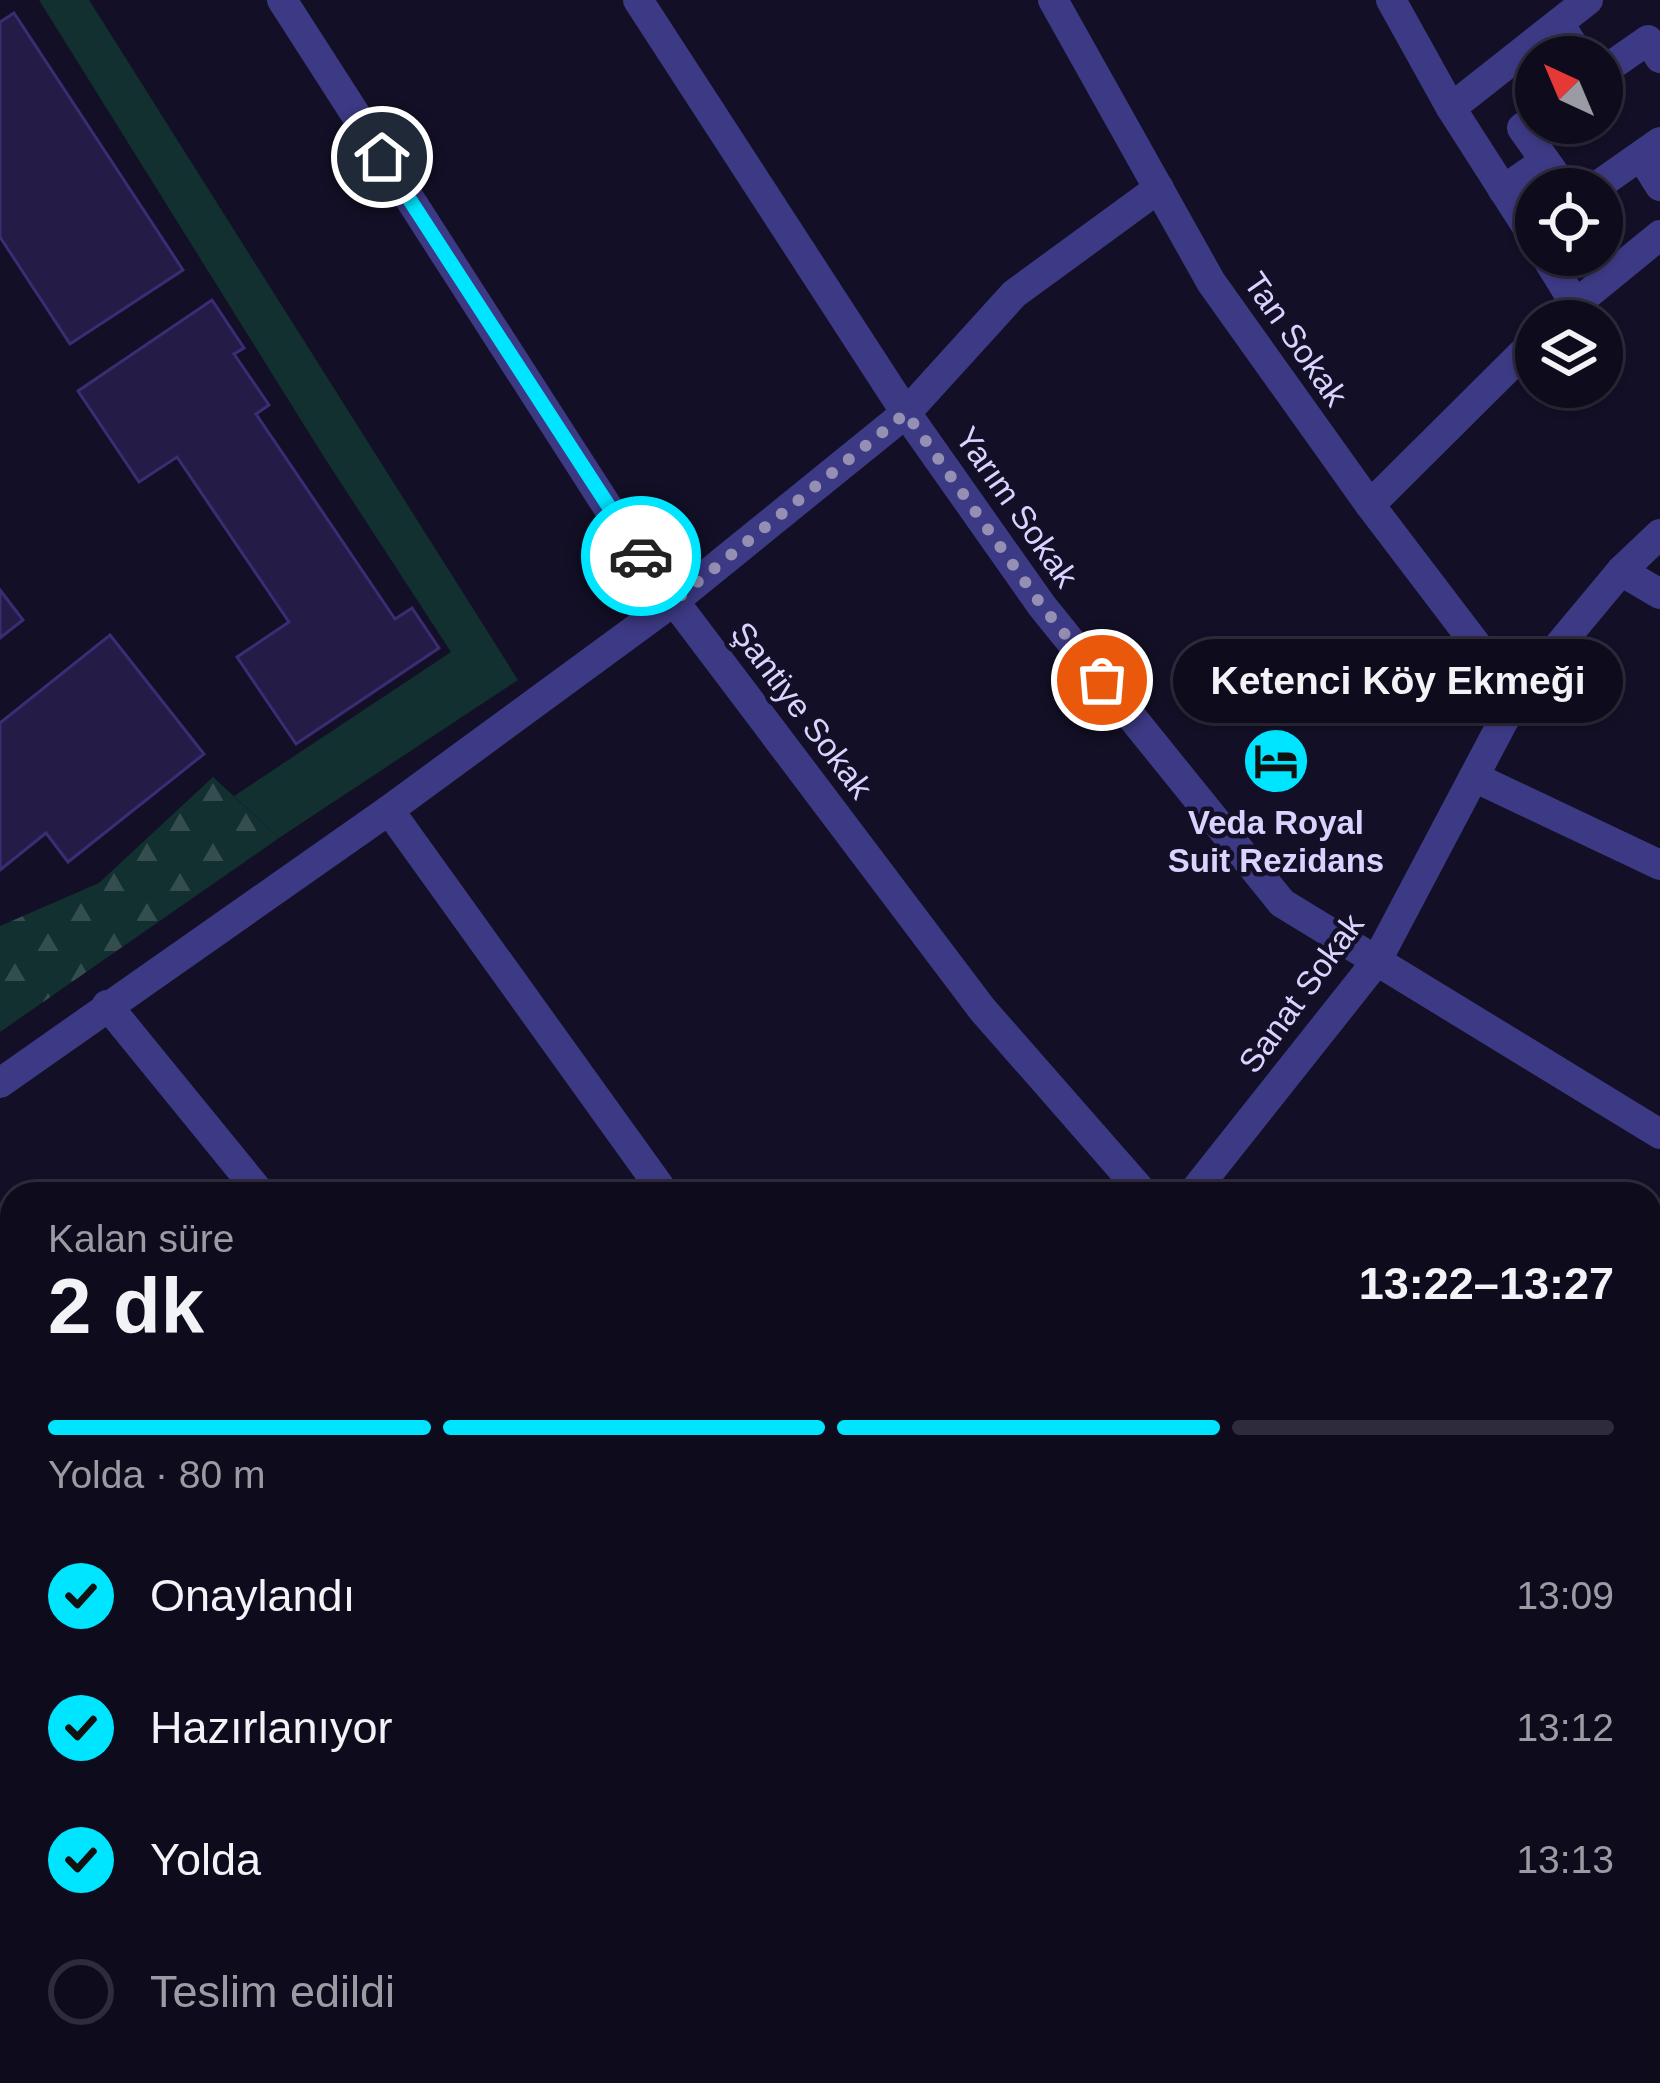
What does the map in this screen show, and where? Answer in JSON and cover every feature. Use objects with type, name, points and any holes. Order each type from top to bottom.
[{"type":"street","name":"Şantiye Sokak","points":[[281,0],[634,548],[982,1009],[1133,1182]]},
{"type":"street","name":"Yarım Sokak","points":[[638,0],[906,413],[1042,606],[1282,903],[1660,1134]]},
{"type":"street","name":"Tan Sokak","points":[[1054,0],[1211,282],[1370,505],[1516,697]]},
{"type":"street","points":[[1391,0],[1451,108],[1515,209]]},
{"type":"street","points":[[1451,108],[1588,0]]},
{"type":"street","points":[[1559,23],[1567,36]]},
{"type":"street","points":[[1623,57],[1648,40],[1660,58]]},
{"type":"street","points":[[1533,144],[1550,168]]},
{"type":"street","points":[[1623,168],[1650,149],[1660,186]]},
{"type":"street","points":[[1503,190],[1545,161]]},
{"type":"street","points":[[0,1083],[389,810],[674,601],[906,413],[1013,294],[1159,188]]},
{"type":"street","points":[[1579,300],[1660,235]]},
{"type":"street","points":[[1370,505],[1515,361]]},
{"type":"street","name":"Sanat Sokak","points":[[1202,1182],[1376,962],[1516,697],[1621,572],[1660,534]]},
{"type":"street","points":[[1621,572],[1660,594]]},
{"type":"street","points":[[1474,777],[1660,866]]},
{"type":"street","points":[[389,810],[656,1182]]},
{"type":"street","points":[[107,1005],[251,1182]]},
{"type":"green space","points":[[39,0],[89,0],[518,680],[279,838],[234,796],[451,652]]},
{"type":"green space","points":[[213,777],[279,838],[0,1032],[0,926],[99,883]]},
{"type":"building","points":[[14,13],[183,270],[70,344],[0,237],[0,22]]},
{"type":"building","points":[[212,300],[244,348],[234,354],[269,405],[256,414],[395,619],[412,608],[439,648],[296,744],[237,657],[289,622],[177,457],[139,482],[78,391]]},
{"type":"building","points":[[0,590],[23,620],[0,638]]},
{"type":"building","points":[[110,635],[204,754],[68,862],[46,833],[0,870],[0,723]]},
{"type":"way so far","points":[[641,556],[674,601],[906,413],[1042,606],[1102,680]]},
{"type":"place","name":"Ketenci Köy Ekmeği","points":[[1102,680]]},
{"type":"place","name":"Veda Royal Suit Rezidans","points":[[1276,761]]},
{"type":"route","points":[[382,157],[641,556]]}]
